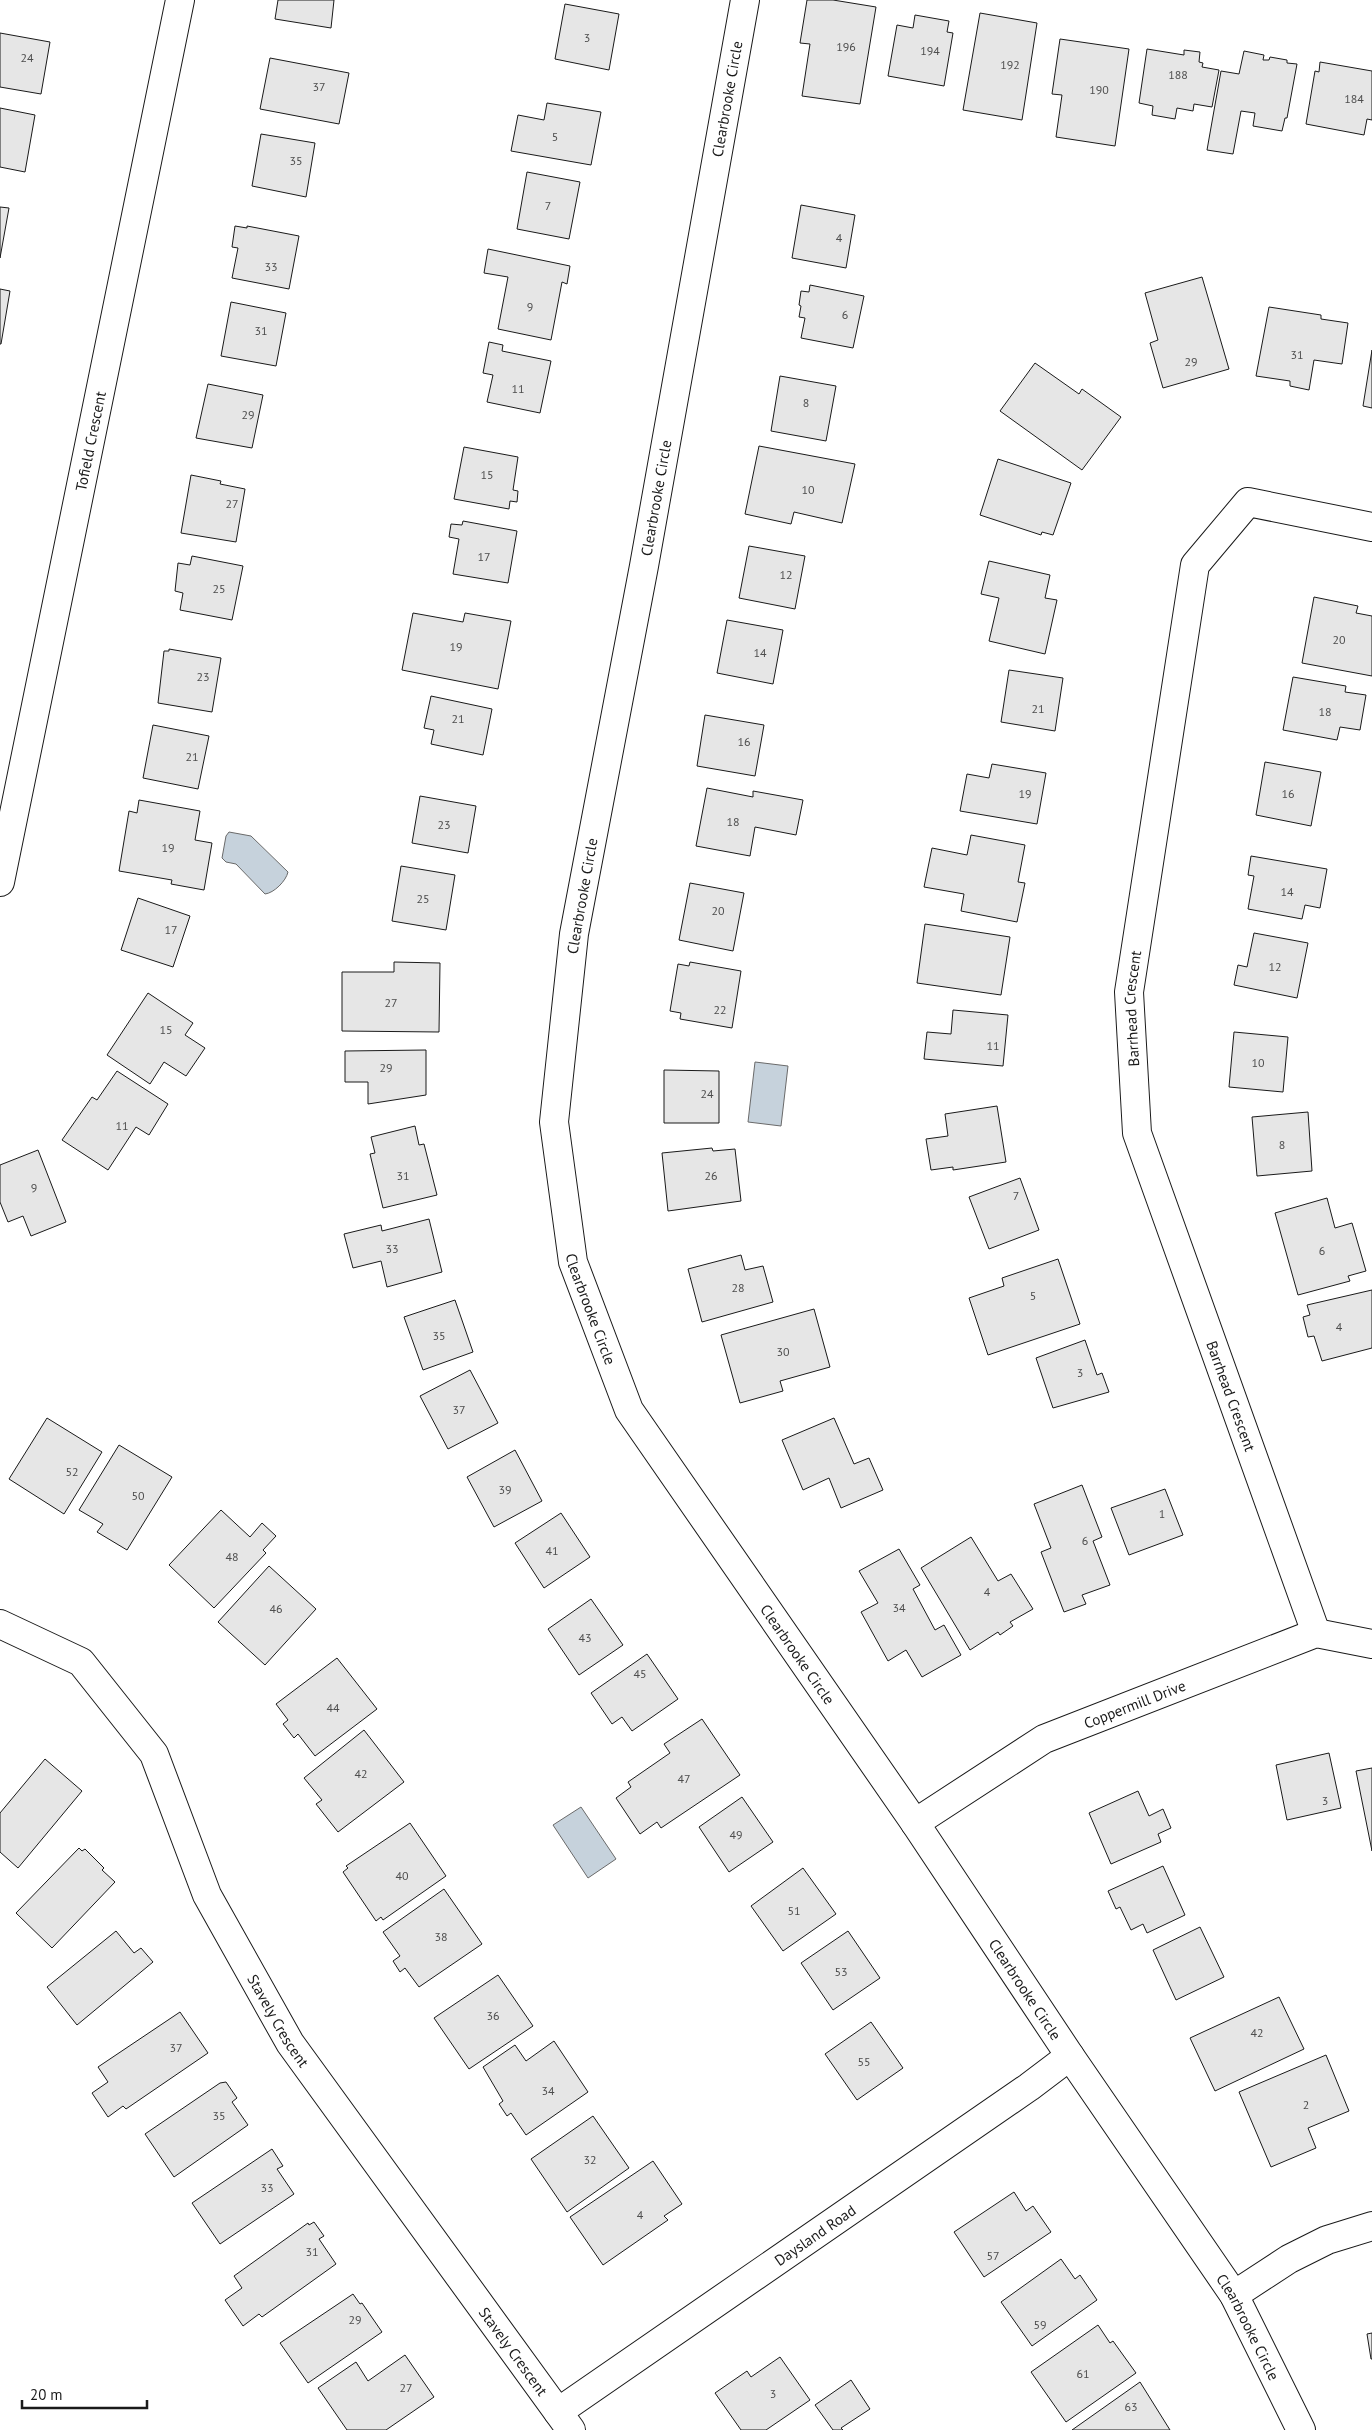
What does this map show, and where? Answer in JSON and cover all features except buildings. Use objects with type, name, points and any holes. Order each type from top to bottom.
[{"type":"street","name":"Tofield Crescent","points":[[0,882],[180,0]]},
{"type":"street","name":"Clearbrooke Circle","points":[[745,0],[644,566],[574,934],[554,1122],[573,1262],[629,1410],[915,1823],[1070,2056],[1234,2295],[1301,2430]]},
{"type":"street","name":"Barrhead Crescent","points":[[1316,1633],[1137,1133],[1129,992],[1195,566],[1248,502],[1372,527]]},
{"type":"street","name":"Stavely Crescent","points":[[0,1624],[81,1662],[154,1754],[207,1895],[290,2043],[565,2421]]},
{"type":"street","name":"Coppermill Drive","points":[[915,1823],[1044,1739],[1316,1633]]},
{"type":"street","points":[[1316,1633],[1372,1644]]},
{"type":"street","name":"Daysland Road","points":[[565,2421],[1070,2056]]},
{"type":"street","points":[[1234,2295],[1289,2260],[1327,2240],[1372,2226]]},
{"type":"shaded area","points":[[229,832],[251,836],[288,872],[279,886],[265,894],[236,864],[226,862],[222,858],[226,836]]},
{"type":"shaded area","points":[[755,1062],[788,1066],[781,1126],[748,1122]]},
{"type":"shaded area","points":[[581,1807],[616,1859],[588,1878],[553,1825]]}]
